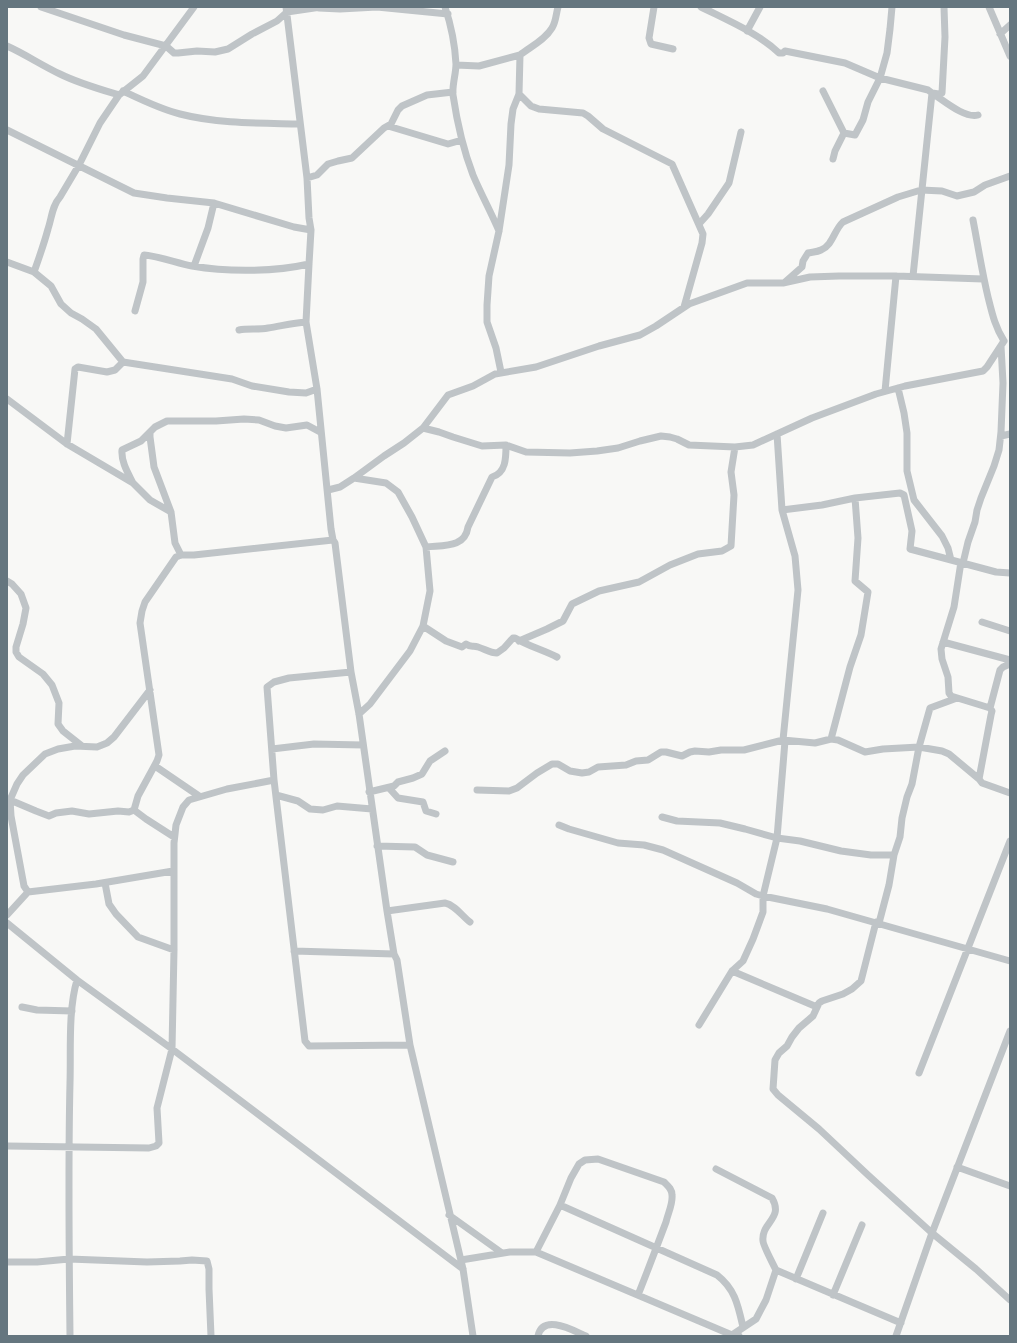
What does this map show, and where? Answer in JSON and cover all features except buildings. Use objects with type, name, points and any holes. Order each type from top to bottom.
[{"type":"street","points":[[40,7],[124,35],[166,46],[174,53],[197,51],[215,52],[228,48],[277,21],[287,10],[320,7],[383,7],[419,12],[446,11],[452,32],[456,65],[453,92],[462,140],[473,175],[499,231]]},
{"type":"street","points":[[34,272],[50,224],[52,211],[79,165],[100,123],[121,93],[143,76],[194,7]]},
{"type":"street","points":[[456,65],[479,66],[520,55],[550,32],[553,27],[558,7]]},
{"type":"street","points":[[654,7],[648,38],[651,44],[673,49]]},
{"type":"street","points":[[700,7],[747,31],[779,53],[783,53],[785,51],[845,63],[880,78],[928,90],[954,108],[974,116],[978,115]]},
{"type":"street","points":[[747,31],[760,7]]},
{"type":"street","points":[[844,133],[855,135],[863,120],[868,102],[880,78],[887,53],[892,7]]},
{"type":"street","points":[[932,93],[942,93],[945,36],[944,7]]},
{"type":"street","points":[[989,7],[1010,56]]},
{"type":"street","points":[[287,10],[311,230],[306,322],[317,389],[320,432],[351,672],[359,714],[387,911],[394,954],[397,960],[410,1045],[463,1269],[474,1336]]},
{"type":"street","points":[[1000,34],[1010,25]]},
{"type":"street","points":[[7,46],[25,54],[61,75],[97,88],[121,93],[180,114],[211,120],[300,124]]},
{"type":"street","points":[[501,372],[496,348],[487,322],[487,305],[489,276],[499,231],[509,165],[510,124],[513,109],[519,94],[520,55]]},
{"type":"street","points":[[824,91],[844,133]]},
{"type":"street","points":[[306,178],[317,174],[328,164],[352,158],[391,124],[398,110],[402,106],[427,95],[453,92]]},
{"type":"street","points":[[913,276],[932,93]]},
{"type":"street","points":[[519,94],[531,106],[539,109],[583,113],[603,129],[672,164],[703,234],[702,243],[684,307]]},
{"type":"street","points":[[388,126],[448,144],[462,140]]},
{"type":"street","points":[[7,130],[134,193],[214,203],[294,227],[311,230]]},
{"type":"street","points":[[699,224],[708,214],[728,183],[741,132]]},
{"type":"street","points":[[832,159],[844,133]]},
{"type":"street","points":[[783,283],[802,267],[803,260],[808,253],[821,250],[828,245],[837,227],[842,222],[898,197],[921,190],[942,191],[957,196],[974,192],[985,185],[1010,176]]},
{"type":"street","points":[[194,266],[208,228],[214,203]]},
{"type":"street","points":[[973,220],[983,279],[993,319],[1005,343],[1001,436],[998,456],[981,498],[977,510],[976,522],[962,563],[954,607],[941,649],[942,658],[948,677],[950,695],[990,708]]},
{"type":"street","points":[[135,311],[143,282],[144,255],[194,266],[248,270],[291,268],[308,264]]},
{"type":"street","points":[[7,262],[34,272],[51,286],[61,304],[71,313],[96,329],[123,362],[232,379],[252,386],[289,392],[306,393],[317,389]]},
{"type":"street","points":[[885,391],[896,276]]},
{"type":"street","points":[[328,490],[340,487],[354,478],[423,428],[448,395],[473,386],[501,372],[536,366],[640,335],[689,304],[747,283],[783,283],[810,277],[913,276],[983,279]]},
{"type":"street","points":[[239,330],[250,328],[267,328],[306,322]]},
{"type":"street","points":[[423,428],[482,446],[506,446],[526,452],[570,453],[618,448],[661,436],[678,439],[689,445],[735,448],[753,445],[812,418],[885,391],[983,371],[1005,343]]},
{"type":"street","points":[[67,444],[75,369],[78,368],[107,372],[116,370],[123,362]]},
{"type":"street","points":[[898,388],[907,433],[907,471],[914,500],[942,536],[948,548],[951,560]]},
{"type":"street","points":[[7,399],[67,444],[133,483],[150,500],[171,512]]},
{"type":"street","points":[[133,483],[126,468],[122,450],[141,441],[155,426],[167,421],[259,420],[275,426],[286,428],[307,425],[320,432]]},
{"type":"street","points":[[150,432],[154,467],[171,512],[175,543],[181,555]]},
{"type":"street","points":[[699,1025],[732,971],[743,961],[753,939],[763,912],[765,883],[777,838],[784,741],[798,590],[795,556],[782,510],[777,434]]},
{"type":"street","points":[[1001,436],[1010,434]]},
{"type":"street","points":[[426,547],[460,542],[467,535],[468,527],[492,477],[496,476],[502,471],[506,459],[506,446]]},
{"type":"street","points":[[519,640],[564,621],[572,604],[599,591],[639,582],[670,565],[698,554],[722,551],[731,546],[734,495],[731,472],[735,448]]},
{"type":"street","points":[[354,478],[386,483],[398,492],[426,547],[430,591],[423,626],[410,651],[370,704],[359,714]]},
{"type":"street","points":[[782,510],[822,505],[855,498],[900,493],[904,495],[912,531],[910,549],[996,572],[1010,573]]},
{"type":"street","points":[[831,739],[850,667],[861,635],[868,592],[855,581],[858,538],[855,498]]},
{"type":"street","points":[[134,810],[138,796],[155,766],[159,755],[140,623],[142,611],[145,602],[176,558],[181,555],[194,555],[333,540]]},
{"type":"street","points":[[7,581],[12,584],[21,594],[26,608],[16,652],[19,657],[43,674],[52,685],[59,703],[58,724],[63,731],[82,746]]},
{"type":"street","points":[[982,622],[1010,632]]},
{"type":"street","points":[[423,626],[446,642],[462,647],[466,644],[470,647],[478,647],[497,653],[513,638],[557,657]]},
{"type":"street","points":[[942,642],[1010,660]]},
{"type":"street","points":[[979,779],[992,715],[990,708],[1000,670],[1010,664]]},
{"type":"street","points":[[351,672],[289,678],[274,682],[267,686],[274,780],[305,1041],[309,1046],[410,1045]]},
{"type":"street","points":[[28,892],[24,886],[9,800],[17,784],[45,754],[58,749],[75,746],[97,747],[107,743],[114,737],[150,690]]},
{"type":"street","points":[[957,698],[930,708],[904,811],[900,837],[894,855],[889,885],[861,981],[848,992],[822,1001],[813,1016],[799,1028],[775,1060],[773,1089],[778,1095],[819,1129],[932,1233],[976,1269],[1010,1300]]},
{"type":"street","points":[[476,790],[509,791],[517,788],[552,764],[558,764],[570,771],[582,773],[589,772],[598,767],[626,765],[636,760],[648,760],[661,752],[682,756],[690,752],[744,750],[784,741],[815,743],[831,739],[838,740],[865,752],[883,749],[919,747],[942,751],[949,754],[982,783],[1010,793]]},
{"type":"street","points":[[272,749],[314,744],[363,745]]},
{"type":"street","points":[[370,792],[389,788],[398,782],[422,774],[430,762],[445,751]]},
{"type":"street","points":[[155,766],[199,796]]},
{"type":"street","points":[[7,1146],[149,1148],[156,1146],[159,1143],[157,1108],[172,1049],[174,950],[173,871],[174,837],[176,825],[183,807],[189,800],[227,789],[274,780]]},
{"type":"street","points":[[389,788],[398,798],[423,802],[426,812],[436,814]]},
{"type":"street","points":[[276,796],[298,801],[310,809],[323,810],[337,806],[372,809]]},
{"type":"street","points":[[9,800],[49,816],[56,813],[72,811],[89,814],[118,811],[129,812],[134,810]]},
{"type":"street","points":[[134,810],[174,837]]},
{"type":"street","points":[[662,817],[677,821],[720,823],[745,828],[777,838],[800,841],[841,851],[872,855],[894,855]]},
{"type":"street","points":[[559,825],[618,843],[644,845],[663,850],[737,883],[756,894],[827,909],[1010,961]]},
{"type":"street","points":[[919,1073],[1010,841]]},
{"type":"street","points":[[377,846],[415,847],[427,855],[453,862]]},
{"type":"street","points":[[7,915],[28,892],[105,883],[173,871]]},
{"type":"street","points":[[105,883],[109,904],[116,914],[138,937],[174,950]]},
{"type":"street","points":[[387,911],[445,903],[452,905],[470,922]]},
{"type":"street","points":[[7,923],[77,980],[172,1049],[463,1269]]},
{"type":"street","points":[[294,951],[394,954]]},
{"type":"street","points":[[732,971],[818,1007]]},
{"type":"street","points":[[70,1336],[69,1146],[72,1011],[74,991],[77,980]]},
{"type":"street","points":[[22,1007],[38,1010],[72,1011]]},
{"type":"street","points":[[896,1336],[957,1167],[1007,1047],[1010,1031]]},
{"type":"street","points":[[536,1252],[560,1205],[578,1164],[585,1160],[598,1159],[664,1182],[670,1188],[672,1196],[671,1205],[656,1249],[638,1294]]},
{"type":"street","points":[[957,1167],[1010,1186]]},
{"type":"street","points":[[461,1260],[502,1253],[522,1251],[536,1252],[735,1335],[743,1327],[756,1319],[766,1300],[776,1270],[763,1243],[763,1234],[776,1212],[775,1204],[772,1198],[716,1169]]},
{"type":"street","points":[[560,1205],[717,1275],[726,1282],[734,1297],[743,1327]]},
{"type":"street","points":[[796,1279],[823,1213]]},
{"type":"street","points":[[449,1215],[502,1253]]},
{"type":"street","points":[[832,1295],[862,1226]]},
{"type":"street","points":[[7,1262],[37,1262],[69,1259],[148,1262],[180,1262],[192,1260],[207,1261],[209,1269],[211,1336]]},
{"type":"street","points":[[776,1270],[901,1323]]},
{"type":"street","points":[[538,1336],[542,1328],[550,1324],[565,1326],[586,1336]]}]
